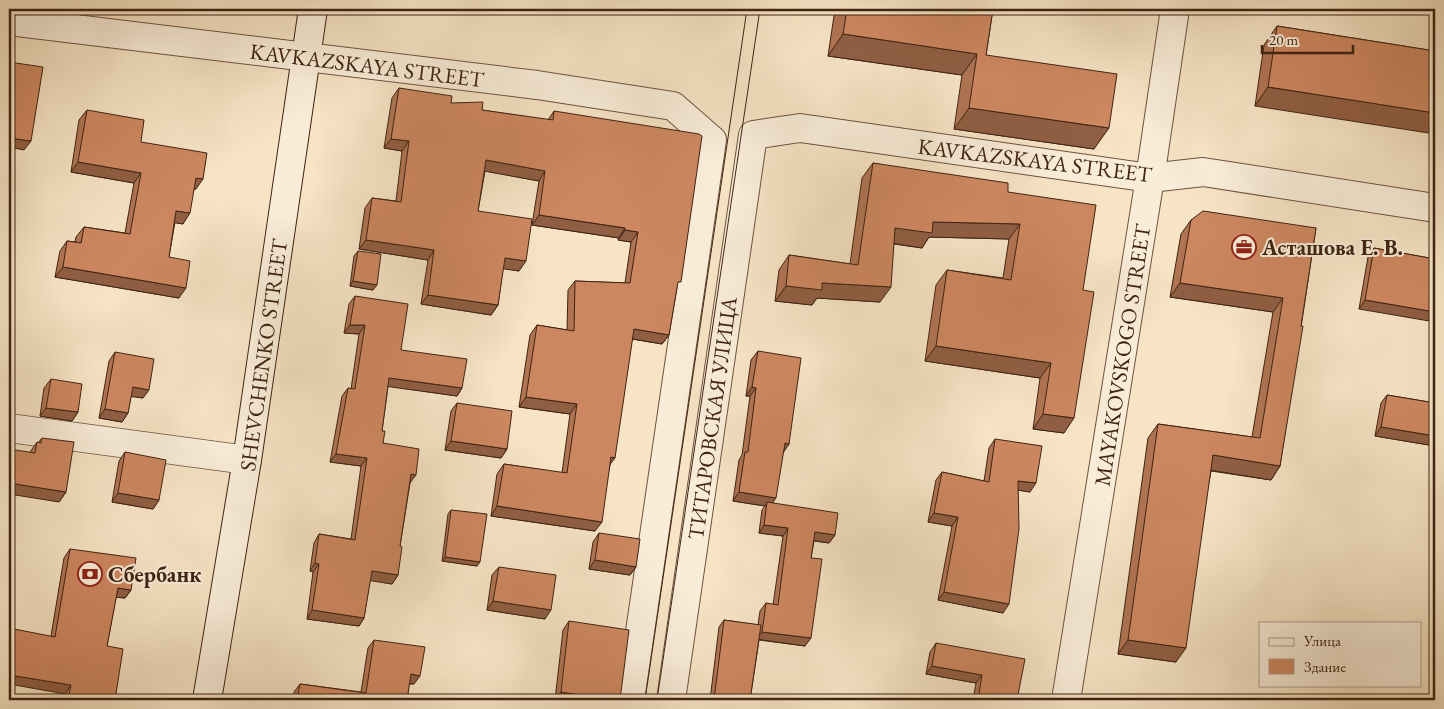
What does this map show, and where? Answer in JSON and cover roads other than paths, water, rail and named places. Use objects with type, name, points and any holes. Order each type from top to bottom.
[{"type":"street","name":"SHEVCHENKO STREET","points":[[207,700],[248,460],[313,9]]},
{"type":"street","name":"MAYAKOVSKOGO STREET","points":[[1066,700],[1150,178],[1175,9]]},
{"type":"street","name":"KAVKAZSKAYA STREET","points":[[9,21],[306,58],[537,84],[673,106],[712,140]]},
{"type":"street","name":"KAVKAZSKAYA STREET","points":[[753,135],[800,128],[1150,178],[1203,172],[1435,208]]},
{"type":"street","name":"ТИТАРОВСКАЯ УЛИЦА","points":[[671,700],[753,135]]},
{"type":"street","name":"ТИТАРОВСКАЯ УЛИЦА","points":[[630,700],[712,140]]},
{"type":"street","points":[[9,428],[248,460]]},
{"type":"tram line","points":[[645,700],[747,9]]},
{"type":"tram line","points":[[657,700],[760,9]]},
{"type":"place","name":"Асташова Е. В.","points":[[1244,247]]},
{"type":"place","name":"Сбербанк","points":[[90,574]]}]
